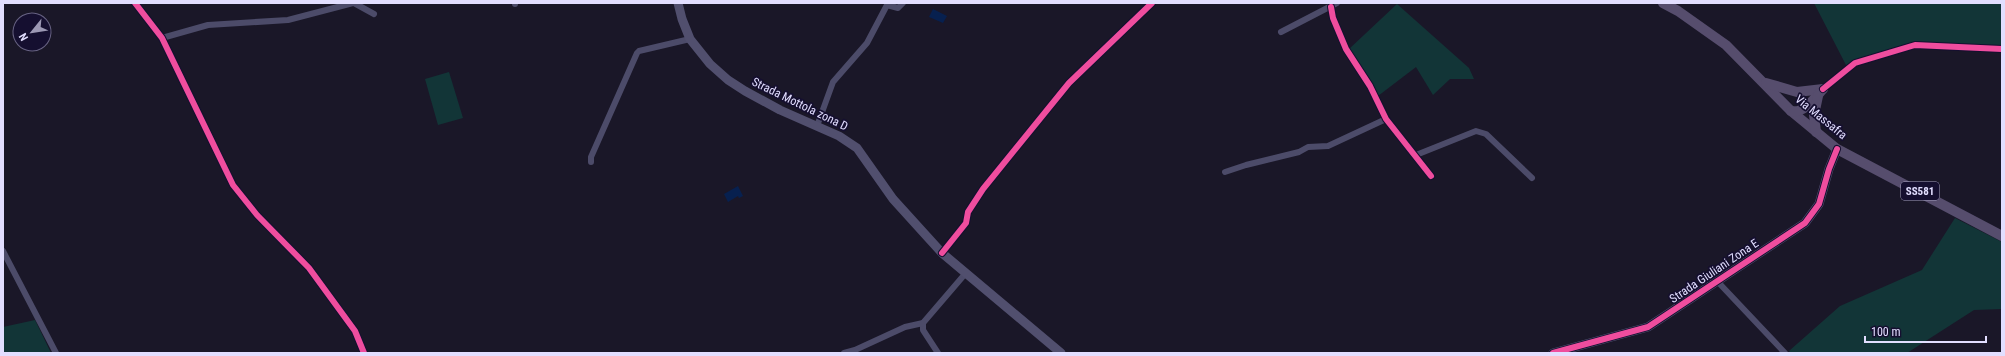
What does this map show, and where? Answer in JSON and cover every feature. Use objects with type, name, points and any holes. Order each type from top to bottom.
[{"type":"main road","name":"Strada Mottola zona D","points":[[678,3],[682,19],[690,39],[710,64],[728,80],[780,110],[840,136],[857,148],[893,199],[942,254],[1061,353]]},
{"type":"main road","name":"Via Massafra","points":[[1663,3],[1678,11],[1726,44],[1791,111],[1837,148],[2002,236]]},
{"type":"main road","points":[[1762,81],[1791,91],[1806,93],[1821,92]]},
{"type":"main road","points":[[1806,93],[1792,101],[1791,111],[1799,111],[1804,108],[1821,92]]},
{"type":"main road","points":[[1816,132],[1814,108],[1821,92]]},
{"type":"main road","name":"Strada Giuliani Zona E","points":[[1553,353],[1648,327],[1718,282],[1804,223],[1819,204],[1837,148]]},
{"type":"street","points":[[135,3],[162,38],[233,185],[257,215],[309,268],[354,331],[364,353]]},
{"type":"street","points":[[162,38],[208,25],[288,20],[354,3],[374,14]]},
{"type":"street","points":[[817,126],[833,82],[868,43],[887,5],[898,8],[903,3]]},
{"type":"street","points":[[942,254],[966,222],[968,212],[983,189],[1069,83],[1152,3]]},
{"type":"street","points":[[1281,32],[1315,13],[1337,3]]},
{"type":"street","points":[[1331,7],[1333,18],[1346,49],[1370,86],[1386,119],[1405,145],[1416,155],[1431,176]]},
{"type":"street","points":[[591,162],[591,157],[637,53],[639,51],[690,39]]},
{"type":"street","points":[[1821,92],[1855,63],[1915,46],[2002,49]]},
{"type":"street","points":[[1225,172],[1246,165],[1299,152],[1304,148],[1328,146],[1386,119]]},
{"type":"street","points":[[1416,155],[1469,133],[1480,131],[1486,134],[1532,178]]},
{"type":"street","points":[[3,251],[56,353]]},
{"type":"street","points":[[844,353],[855,350],[906,327],[923,323],[965,274]]},
{"type":"street","points":[[1718,282],[1785,353]]},
{"type":"street","points":[[923,323],[923,330],[938,353]]},
{"type":"green space","points":[[1814,3],[2002,3],[2002,48],[1902,47],[1846,65]]},
{"type":"green space","points":[[1397,4],[1469,68],[1474,79],[1450,79],[1433,95],[1416,67],[1378,96],[1348,50]]},
{"type":"green space","points":[[449,72],[463,118],[438,125],[425,79]]},
{"type":"green space","points":[[1955,218],[2002,242],[2002,309],[1974,310],[1907,353],[1791,353],[1789,351],[1840,306],[1922,270]]},
{"type":"green space","points":[[35,320],[51,353],[3,353],[3,327]]},
{"type":"water","points":[[933,9],[947,16],[943,23],[929,17]]},
{"type":"water","points":[[738,186],[743,196],[739,198],[738,196],[728,202],[724,194]]},
{"type":"cycle path","points":[[135,3],[162,38],[233,185],[257,215],[309,268],[355,331],[364,353]]},
{"type":"cycle path","points":[[942,253],[966,223],[968,212],[983,189],[1069,83],[1152,3]]},
{"type":"cycle path","points":[[1331,7],[1333,18],[1346,49],[1370,86],[1386,119],[1431,176]]},
{"type":"cycle path","points":[[1823,89],[1855,63],[1915,45],[2002,49]]},
{"type":"cycle path","points":[[1553,353],[1648,327],[1805,223],[1819,204],[1829,169],[1837,149]]}]
